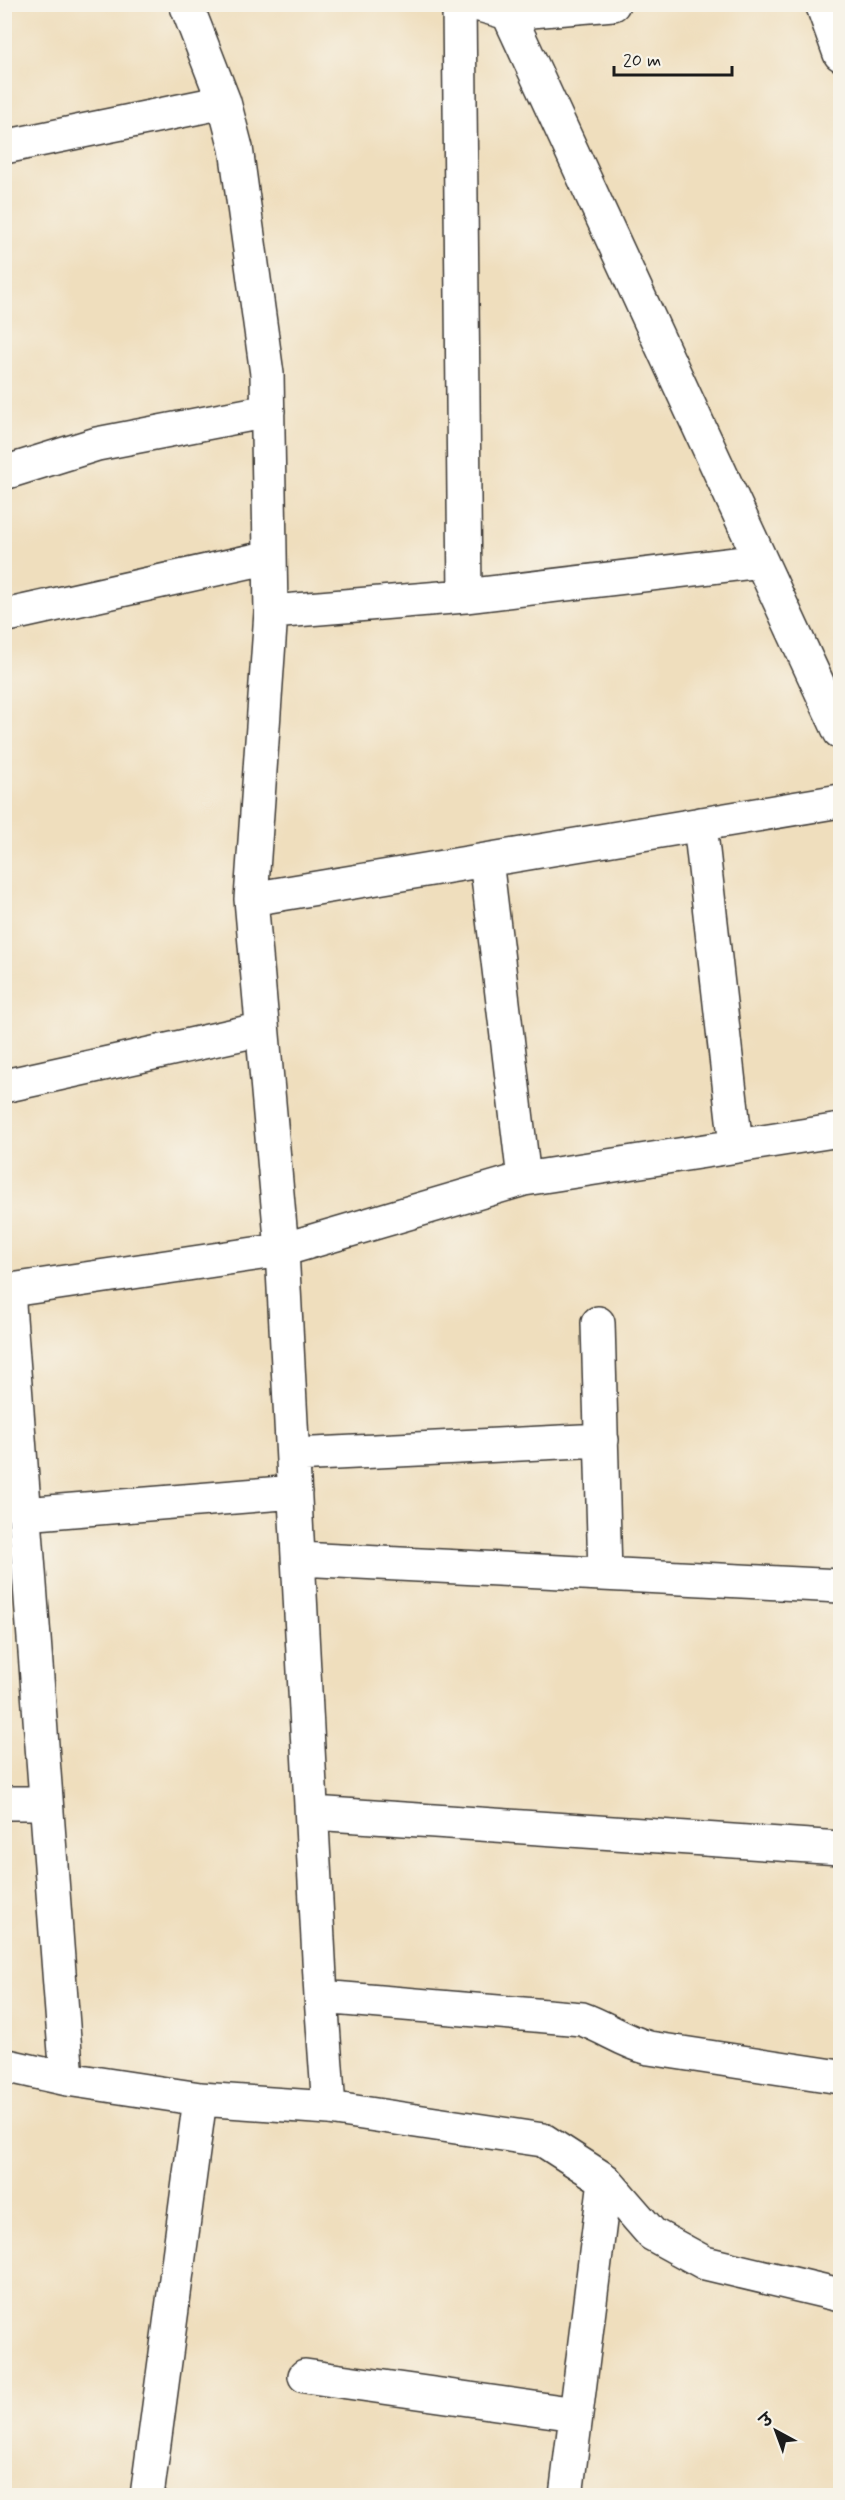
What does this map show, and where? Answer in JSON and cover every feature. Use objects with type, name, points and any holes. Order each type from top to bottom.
[{"type":"street","points":[[186,4],[224,102],[238,159],[267,374],[270,612],[251,899],[282,1250],[321,1997],[329,2108]]},
{"type":"street","points":[[459,4],[465,596]]},
{"type":"street","points":[[476,4],[508,13],[603,5]]},
{"type":"street","points":[[822,4],[840,54]]},
{"type":"street","points":[[508,13],[840,732]]},
{"type":"street","points":[[4,147],[224,102]]},
{"type":"street","points":[[4,473],[97,444],[268,411]]},
{"type":"street","points":[[4,616],[270,557]]},
{"type":"street","points":[[270,612],[465,596],[761,561]]},
{"type":"street","points":[[251,899],[840,801]]},
{"type":"street","points":[[700,824],[736,1146]]},
{"type":"street","points":[[486,860],[524,1179]]},
{"type":"street","points":[[4,1086],[262,1029]]},
{"type":"street","points":[[67,2079],[46,1803],[16,1557],[24,1514],[6,1291],[282,1250],[524,1179],[840,1130]]},
{"type":"street","points":[[598,1323],[605,1574]]},
{"type":"street","points":[[294,1455],[602,1440]]},
{"type":"street","points":[[24,1514],[295,1492]]},
{"type":"street","points":[[299,1559],[840,1586]]},
{"type":"street","points":[[4,1803],[46,1803]]},
{"type":"street","points":[[313,1813],[840,1848]]},
{"type":"street","points":[[321,1997],[582,2019],[599,2025],[633,2044],[649,2048],[840,2077]]},
{"type":"street","points":[[4,2065],[67,2079],[200,2099],[329,2108],[543,2140],[605,2180],[652,2234],[705,2263],[840,2295]]},
{"type":"street","points":[[147,2496],[200,2099]]},
{"type":"street","points":[[566,2496],[605,2180]]},
{"type":"street","points":[[305,2376],[576,2414]]}]
